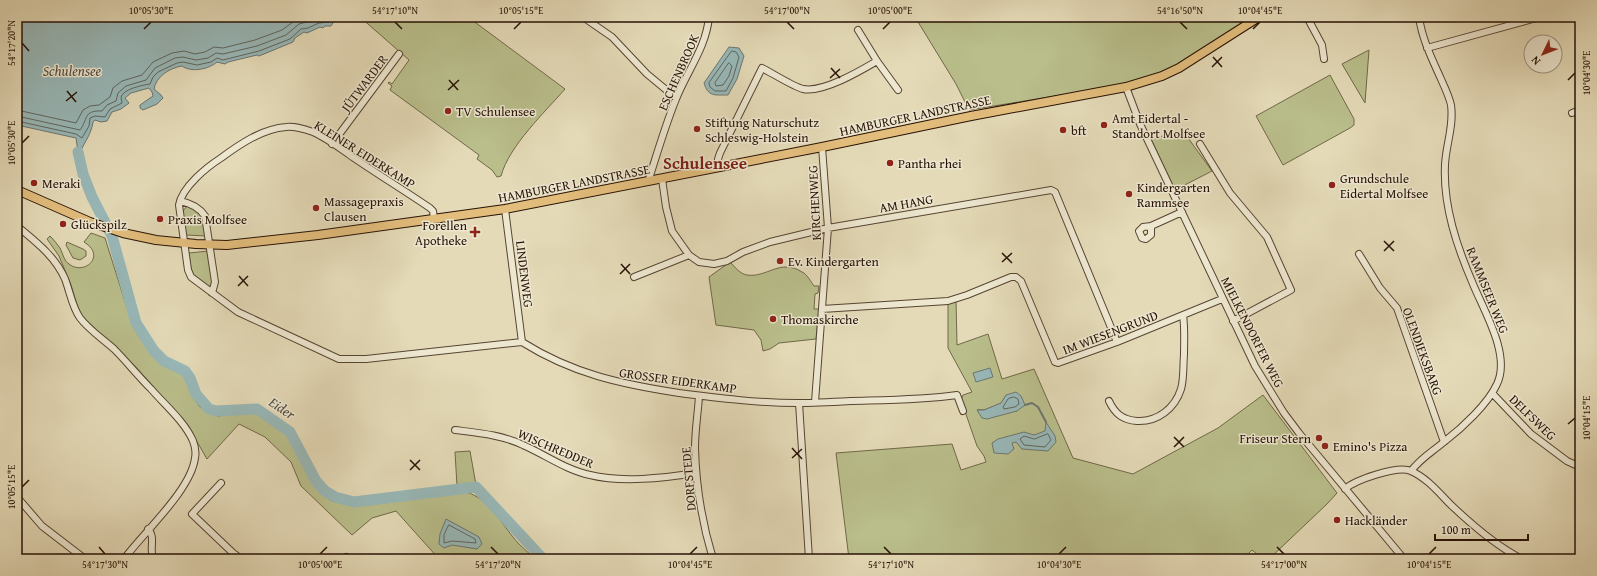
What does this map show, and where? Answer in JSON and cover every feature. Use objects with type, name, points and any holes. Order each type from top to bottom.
[{"type":"main road","name":"HAMBURGER LANDSTRASSE","points":[[17,190],[90,222],[122,233],[156,240],[210,245],[318,235],[434,219],[505,209],[648,182],[985,113],[1126,87],[1157,78],[1179,68],[1259,17]]},
{"type":"street","points":[[583,17],[612,37],[647,74],[676,98]]},
{"type":"street","name":"ESCHENBROOK","points":[[648,182],[676,98],[703,45],[708,29],[709,17]]},
{"type":"street","points":[[1306,17],[1322,45],[1324,58]]},
{"type":"street","name":"RAMMSEER WEG","points":[[1411,471],[1420,460],[1461,427],[1492,393],[1500,376],[1502,364],[1501,354],[1461,253],[1447,203],[1445,163],[1452,127],[1451,109],[1448,93],[1427,48],[1419,17]]},
{"type":"street","points":[[1427,48],[1540,17]]},
{"type":"street","points":[[858,30],[877,61],[898,90]]},
{"type":"street","name":"JÜTWARDER","points":[[332,144],[399,54]]},
{"type":"street","points":[[718,167],[720,153],[762,68],[803,89],[813,89],[845,79],[877,61]]},
{"type":"street","name":"MIELKENDORFER WEG","points":[[1126,87],[1140,124],[1255,366],[1284,413],[1404,559]]},
{"type":"street","points":[[1572,113],[1580,110]]},
{"type":"street","name":"KLEINER EIDERKAMP","points":[[180,201],[184,193],[197,177],[215,161],[237,146],[270,130],[287,127],[301,128],[314,133],[332,144],[430,208],[433,211],[434,219]]},
{"type":"street","points":[[1200,144],[1230,193],[1267,237],[1291,290],[1233,321]]},
{"type":"street","name":"KIRCHENWEG","points":[[815,402],[828,228],[822,147]]},
{"type":"street","points":[[634,277],[689,255],[672,231],[666,207],[662,178]]},
{"type":"street","name":"AM HANG","points":[[689,255],[699,262],[714,264],[726,261],[743,252],[770,242],[828,228],[1051,190],[1055,192],[1117,342]]},
{"type":"street","points":[[212,293],[215,282],[205,216],[202,211],[190,203],[180,201],[184,243],[191,278],[238,312],[339,359],[366,359],[522,342]]},
{"type":"street","name":"LINDENWEG","points":[[505,209],[522,342]]},
{"type":"street","points":[[1152,226],[1182,212]]},
{"type":"street","points":[[17,226],[41,246],[56,262],[65,279],[75,309],[81,320],[133,368],[185,428],[193,441],[195,458],[188,478],[182,489],[124,559]]},
{"type":"street","name":"OLENDIEKSBARG","points":[[1359,254],[1380,288],[1398,308],[1444,442]]},
{"type":"street","name":"IM WIESENGRUND","points":[[822,309],[948,301],[1011,277],[1016,277],[1020,281],[1055,362],[1058,363],[1117,342],[1222,299]]},
{"type":"street","points":[[1109,401],[1113,410],[1120,416],[1137,421],[1156,418],[1171,407],[1177,399],[1183,378],[1185,328],[1183,316]]},
{"type":"street","name":"GROSSER EIDERKAMP","points":[[522,342],[540,353],[571,368],[612,381],[643,388],[699,396],[766,402],[799,403],[929,399],[957,395],[963,411]]},
{"type":"street","name":"DELFSWEG","points":[[1492,393],[1531,434],[1567,460],[1580,467]]},
{"type":"street","name":"DORFSTEDE","points":[[699,396],[695,446],[696,473],[701,513],[713,559]]},
{"type":"street","points":[[799,403],[809,559]]},
{"type":"street","name":"WISCHREDDER","points":[[455,430],[501,437],[524,445],[570,469],[590,475],[609,478],[643,478],[670,477],[696,473]]},
{"type":"street","points":[[1345,489],[1351,483],[1386,472],[1399,470],[1411,471],[1431,485],[1483,533],[1522,559]]},
{"type":"street","points":[[221,484],[192,514],[241,559]]},
{"type":"street","points":[[17,497],[42,526],[85,559]]},
{"type":"street","points":[[148,529],[151,532],[152,537],[151,552],[153,559]]},
{"type":"green space","points":[[360,17],[468,17],[565,89],[519,141],[505,165],[501,176],[497,177],[492,170],[477,159],[479,155],[390,90],[392,86],[388,83],[389,82],[392,84],[409,60]]},
{"type":"green space","points":[[915,17],[1252,17],[1179,66],[1129,84],[969,110],[956,84]]},
{"type":"green space","points":[[1369,50],[1365,103],[1342,64]]},
{"type":"green space","points":[[1330,75],[1354,119],[1354,125],[1283,165],[1256,116]]},
{"type":"green space","points":[[1183,131],[1212,171],[1175,190],[1151,139]]},
{"type":"green space","points":[[187,206],[200,213],[206,236],[186,235],[183,211]]},
{"type":"green space","points":[[91,233],[105,238],[132,324],[159,362],[182,373],[192,396],[200,407],[218,416],[251,411],[273,423],[286,434],[312,481],[322,494],[332,501],[354,506],[466,492],[475,496],[496,514],[519,544],[535,559],[439,559],[396,511],[372,518],[352,535],[301,486],[291,462],[265,437],[239,424],[207,459],[192,433],[175,411],[135,366],[82,316],[59,256],[47,239],[50,236],[54,240],[60,248],[67,263],[81,268],[91,263],[93,258],[91,247],[84,242]]},
{"type":"green space","points":[[67,242],[86,251],[86,256],[80,260],[73,258],[66,245]]},
{"type":"green space","points":[[208,251],[213,285],[207,287],[193,273],[190,265],[189,253]]},
{"type":"green space","points":[[730,262],[740,272],[747,275],[761,274],[787,267],[794,268],[806,274],[814,286],[819,286],[818,293],[815,294],[814,309],[819,309],[816,339],[779,343],[770,349],[763,351],[761,340],[754,330],[716,325],[709,277]]},
{"type":"green space","points":[[956,299],[957,345],[988,334],[1002,379],[1034,369],[1073,458],[1133,474],[1218,428],[1263,395],[1337,493],[1269,559],[1261,559],[1262,558],[1252,550],[1248,554],[1236,556],[1233,559],[849,559],[836,453],[952,444],[961,470],[986,462],[977,446],[961,400],[963,395],[972,392],[948,348],[948,301]],"holes":[[[1006,395],[1017,411],[977,410],[984,410],[1002,403]]]},
{"type":"green space","points":[[470,451],[476,485],[457,486],[455,452]]},
{"type":"water","name":"Schulensee","points":[[17,17],[346,17],[340,22],[336,18],[331,26],[325,26],[323,28],[320,27],[307,33],[304,32],[295,38],[293,42],[259,56],[257,55],[225,64],[217,62],[210,67],[195,70],[182,66],[168,71],[160,77],[155,85],[154,89],[163,98],[157,104],[143,110],[140,108],[140,105],[153,96],[149,88],[131,93],[125,98],[129,103],[121,109],[112,112],[107,121],[101,122],[95,120],[93,122],[88,137],[80,152],[78,152],[76,138],[17,125]]},
{"type":"water","points":[[729,47],[739,48],[744,56],[737,79],[728,95],[710,93],[704,83]]},
{"type":"water","points":[[990,368],[993,377],[976,382],[973,373]]},
{"type":"water","points":[[1016,392],[1021,396],[1025,405],[1017,411],[987,419],[982,418],[977,410],[984,410],[1001,403],[1006,395]]},
{"type":"water","points":[[1046,422],[1055,436],[1056,442],[1048,451],[1022,449],[1016,442],[1012,443],[1014,449],[1008,454],[994,453],[992,443],[998,439],[1024,432],[1034,435],[1045,431]]},
{"type":"water","points":[[446,519],[479,537],[482,544],[477,549],[452,545],[444,548],[439,544],[440,534]]},
{"type":"waterway","name":"Eider","points":[[78,152],[83,174],[92,197],[112,236],[136,323],[154,351],[164,361],[185,371],[190,378],[196,394],[209,409],[216,411],[257,409],[290,432],[316,481],[325,491],[335,497],[354,502],[476,487],[543,559]]},
{"type":"waterway","points":[[1025,405],[1032,403],[1038,407],[1046,422]]},
{"type":"place","name":"TV Schulensee","points":[[448,111]]},
{"type":"place","name":"Amt Eidertal - Standort Molfsee","points":[[1104,125]]},
{"type":"place","name":"Stiftung Naturschutz Schleswig-Holstein","points":[[697,129]]},
{"type":"place","name":"bft","points":[[1063,130]]},
{"type":"place","name":"Pantha rhei","points":[[890,163]]},
{"type":"place","name":"Meraki","points":[[34,183]]},
{"type":"place","name":"Grundschule Eidertal Molfsee","points":[[1332,185]]},
{"type":"place","name":"Kindergarten Rammsee","points":[[1129,194]]},
{"type":"place","name":"Massagepraxis Clausen","points":[[316,208]]},
{"type":"place","name":"Praxis Molfsee","points":[[160,219]]},
{"type":"place","name":"Glückspilz","points":[[63,224]]},
{"type":"place","name":"Forellen Apotheke","points":[[475,232]]},
{"type":"place","name":"Ev. Kindergarten","points":[[780,261]]},
{"type":"place","name":"Thomaskirche","points":[[773,319]]},
{"type":"place","name":"Friseur Stern","points":[[1319,438]]},
{"type":"place","name":"Emino's Pizza","points":[[1325,446]]},
{"type":"place","name":"Hackländer","points":[[1337,520]]},
{"type":"district","name":"Schulensee","points":[[705,163]]}]
